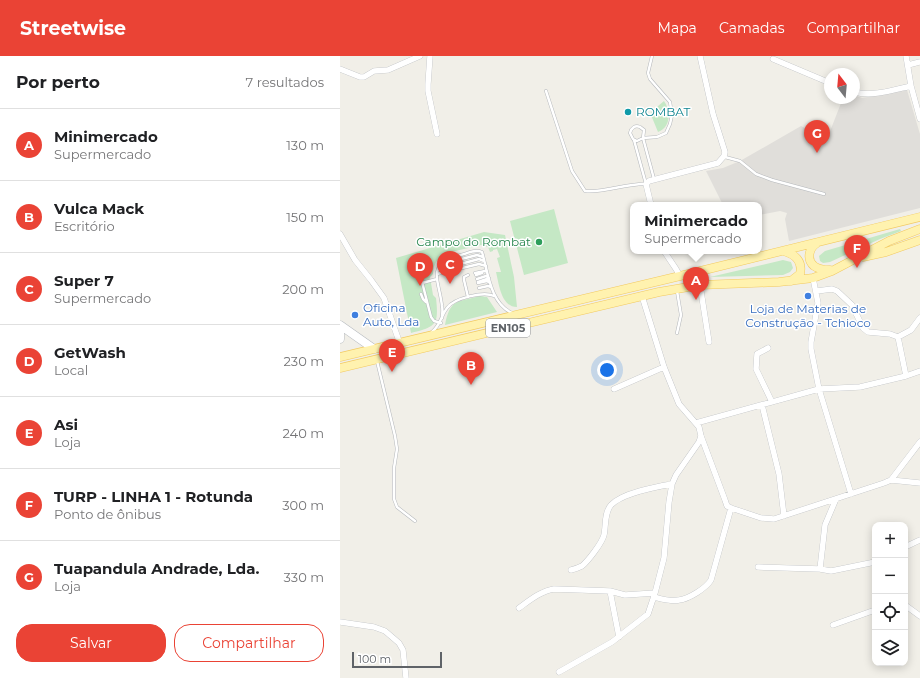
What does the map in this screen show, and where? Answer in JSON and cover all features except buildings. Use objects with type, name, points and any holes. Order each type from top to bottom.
[{"type":"main road","name":"EN105","points":[[340,358],[920,217]]},
{"type":"main road","name":"EN105","points":[[340,368],[676,289],[700,285],[791,281],[813,278],[832,271],[889,241],[920,229]]},
{"type":"main road","points":[[857,258],[886,252],[920,240]]},
{"type":"main road","points":[[818,242],[810,249],[811,261],[818,268],[832,271]]},
{"type":"main road","points":[[783,251],[794,255],[800,264],[800,274],[791,281]]},
{"type":"main road","points":[[340,325],[374,350]]},
{"type":"main road","points":[[340,329],[340,339]]},
{"type":"street","points":[[340,69],[364,78],[374,71],[388,70],[420,56]]},
{"type":"street","points":[[430,56],[428,91],[437,134]]},
{"type":"street","points":[[650,202],[646,184],[649,181],[718,163],[724,156],[725,152],[713,114],[700,56]]},
{"type":"street","points":[[906,56],[910,86],[920,119]]},
{"type":"street","points":[[773,59],[824,80]]},
{"type":"street","points":[[908,65],[920,62]]},
{"type":"street","points":[[860,94],[870,94],[910,86]]},
{"type":"street","points":[[340,234],[355,260],[384,298],[400,344]]},
{"type":"street","points":[[666,254],[680,276]]},
{"type":"street","points":[[813,278],[818,303],[811,350],[818,389],[851,494]]},
{"type":"street","points":[[700,285],[709,342]]},
{"type":"street","points":[[816,291],[832,289],[837,291],[852,306],[863,328],[868,332],[890,334],[898,337],[911,330],[920,318]]},
{"type":"street","points":[[642,296],[664,367],[679,404],[699,427],[727,506],[766,519],[774,519],[891,480],[920,483]]},
{"type":"street","points":[[898,337],[906,376]]},
{"type":"street","points":[[768,348],[757,354],[756,369],[772,402]]},
{"type":"street","points":[[614,389],[664,367]]},
{"type":"street","points":[[696,423],[818,389],[860,387],[906,376],[920,371]]},
{"type":"street","points":[[762,405],[779,474],[784,516]]},
{"type":"street","points":[[559,672],[619,637],[648,614],[655,595],[664,558],[672,484],[676,475],[699,442],[701,436]]},
{"type":"street","points":[[891,480],[920,442]]},
{"type":"street","points":[[571,570],[583,565],[603,538],[605,522],[609,507],[611,505],[620,498],[640,491],[672,484]]},
{"type":"street","points":[[820,569],[825,525],[836,499]]},
{"type":"street","points":[[519,608],[536,596],[548,590],[610,591],[625,595],[655,595],[679,600],[704,588],[711,580],[730,508]]},
{"type":"street","points":[[908,546],[920,540]]},
{"type":"street","points":[[758,567],[820,569],[831,571],[872,563]]},
{"type":"street","points":[[610,591],[619,637]]},
{"type":"street","points":[[908,607],[920,616]]},
{"type":"street","points":[[833,625],[872,611]]},
{"type":"street","points":[[340,622],[374,627],[385,631],[403,650],[406,678]]},
{"type":"lane","points":[[634,140],[639,141],[643,138],[657,137],[666,133],[672,115],[670,102],[650,79],[648,73],[652,56]]},
{"type":"lane","points":[[546,91],[572,171],[585,191],[592,192],[646,184],[634,140],[631,138],[630,133],[631,129],[635,126],[642,128],[645,133],[643,138],[654,180]]},
{"type":"lane","points":[[724,156],[740,161],[756,174],[772,180],[824,194]]},
{"type":"lane","points":[[427,337],[441,323],[442,318],[442,306],[437,279],[440,265],[477,255],[484,257],[489,280],[488,286],[477,280]]},
{"type":"lane","points":[[438,270],[478,259],[485,262]]},
{"type":"lane","points":[[437,274],[479,264],[486,266]]},
{"type":"lane","points":[[477,280],[485,272],[495,296],[502,307],[516,315]]},
{"type":"lane","points":[[421,278],[426,302],[432,320],[441,323]]},
{"type":"lane","points":[[422,282],[437,279]]},
{"type":"lane","points":[[477,280],[489,280]]},
{"type":"lane","points":[[465,285],[470,282]]},
{"type":"lane","points":[[465,285],[470,282]]},
{"type":"lane","points":[[465,285],[470,282]]},
{"type":"lane","points":[[465,285],[468,297]]},
{"type":"lane","points":[[676,289],[681,315],[677,333]]},
{"type":"lane","points":[[421,294],[426,302]]},
{"type":"lane","points":[[442,318],[447,307],[455,300],[484,294],[495,296]]},
{"type":"lane","points":[[377,360],[397,449],[394,468],[394,499],[397,506],[415,521]]},
{"type":"shaded area","points":[[907,90],[920,134],[920,208],[789,241],[785,219],[787,213],[780,211],[762,214],[762,202],[722,202],[706,171],[723,168],[740,161],[801,126],[827,139],[841,104],[860,104],[860,97]]},
{"type":"green space","points":[[664,101],[669,114],[667,123],[662,130],[658,132],[651,112]]},
{"type":"green space","name":"Campo do Rombat","points":[[554,209],[568,263],[524,275],[510,221]]},
{"type":"green space","points":[[900,229],[901,231],[830,262],[823,263],[820,261],[819,256],[825,251]]},
{"type":"green space","points":[[484,232],[505,235],[514,277],[517,307],[507,303],[502,294],[496,272],[501,272],[497,258],[500,257],[497,249],[490,252],[488,247],[481,245],[447,253],[437,261],[433,274],[430,277],[433,295],[436,298],[436,319],[431,326],[426,329],[411,333],[396,258]]},
{"type":"green space","points":[[783,260],[791,262],[793,268],[790,272],[783,275],[710,277]]},
{"type":"green space","points":[[480,296],[487,297],[497,312],[445,325],[449,310],[452,306],[460,301]]},
{"type":"place","name":"ROMBAT","points":[[628,112]]},
{"type":"place","name":"Tuapandula Andrade, Lda.","points":[[817,153]]},
{"type":"place","name":"Campo do Rombat","points":[[539,242]]},
{"type":"place","name":"TURP - LINHA 1 - Rotunda","points":[[857,268]]},
{"type":"place","name":"Super 7","points":[[450,284]]},
{"type":"place","name":"GetWash","points":[[420,286]]},
{"type":"place","name":"Loja de Materias de Construção - Tchioco","points":[[808,296]]},
{"type":"place","name":"Minimercado","points":[[696,300]]},
{"type":"place","name":"Oficina Auto, Lda","points":[[355,315]]},
{"type":"place","name":"Asi","points":[[392,372]]},
{"type":"place","name":"Vulca Mack","points":[[471,385]]}]
